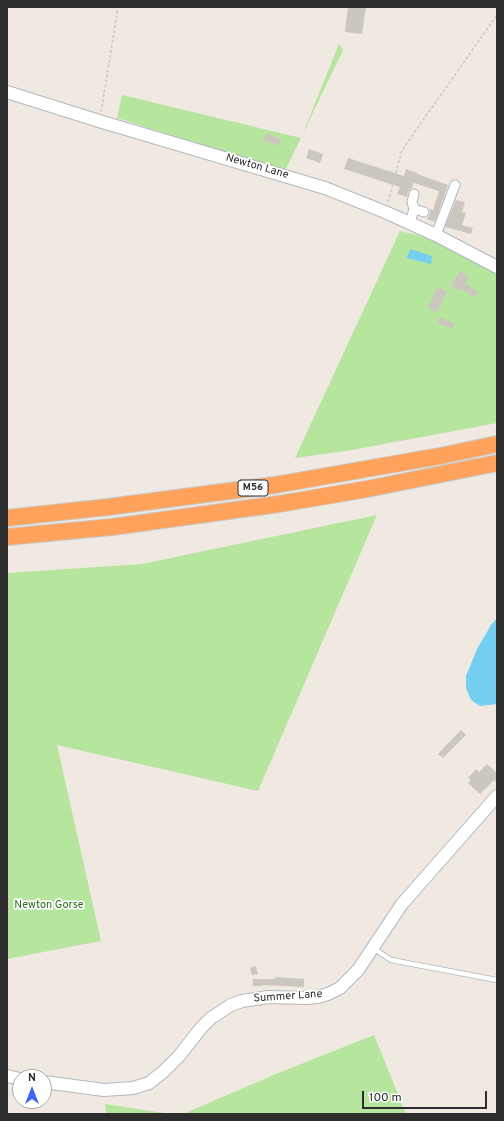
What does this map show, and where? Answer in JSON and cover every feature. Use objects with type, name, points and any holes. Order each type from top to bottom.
[{"type":"highway","name":"M56","points":[[7,518],[116,506],[275,485],[440,456],[497,444]]},
{"type":"highway","name":"M56","points":[[7,537],[112,527],[264,506],[367,489],[497,463]]},
{"type":"street","name":"Newton Lane","points":[[7,92],[326,188],[436,235],[497,267]]},
{"type":"street","points":[[436,235],[455,185]]},
{"type":"street","points":[[410,223],[414,209],[412,202],[414,194]]},
{"type":"street","points":[[414,209],[424,212]]},
{"type":"street","name":"Summer Lane","points":[[52,1083],[104,1090],[133,1088],[149,1082],[163,1072],[201,1028],[222,1010],[231,1005],[251,999],[268,997],[307,998],[328,994],[340,988],[351,979],[358,970],[402,904],[497,796]]},
{"type":"lane","points":[[373,948],[391,960],[497,980]]},
{"type":"path","points":[[100,121],[118,7]]},
{"type":"path","points":[[385,212],[402,150],[497,15]]},
{"type":"green space","points":[[339,44],[343,50],[302,136]]},
{"type":"green space","points":[[122,95],[301,138],[285,171],[117,118]]},
{"type":"green space","points":[[400,231],[429,238],[451,246],[497,272],[497,423],[352,450],[295,458]]},
{"type":"green space","name":"Newton Gorse","points":[[377,515],[258,791],[57,745],[101,941],[7,959],[7,573],[142,564]]},
{"type":"green space","points":[[374,1035],[406,1114],[183,1114],[276,1074]]},
{"type":"green space","points":[[105,1104],[171,1114],[106,1114]]},
{"type":"water","points":[[411,249],[432,256],[431,264],[406,258]]},
{"type":"water","points":[[497,618],[497,704],[480,706],[471,700],[466,688],[466,676],[477,649],[491,625]]},
{"type":"building","points":[[348,7],[366,7],[362,34],[345,32]]},
{"type":"building","points":[[266,133],[281,139],[278,146],[263,140]]},
{"type":"building","points":[[309,149],[323,154],[320,163],[306,158]]},
{"type":"building","points":[[348,158],[404,176],[406,169],[448,185],[435,222],[427,219],[430,214],[430,209],[433,210],[439,191],[414,183],[408,192],[407,197],[397,194],[400,187],[344,169]]},
{"type":"building","points":[[456,200],[465,202],[462,212],[466,213],[462,225],[473,228],[471,234],[445,227]]},
{"type":"building","points":[[460,271],[469,277],[465,283],[478,292],[474,298],[461,288],[459,291],[451,285]]},
{"type":"building","points":[[437,287],[447,292],[437,312],[428,308]]},
{"type":"building","points":[[440,317],[455,324],[452,329],[438,323]]},
{"type":"building","points":[[461,730],[466,735],[443,758],[438,754]]},
{"type":"building","points":[[487,764],[497,773],[497,783],[494,780],[480,794],[468,783],[471,780],[468,778],[476,769],[479,772]]},
{"type":"building","points":[[256,966],[258,974],[252,975],[250,968]]},
{"type":"building","points":[[275,977],[304,979],[304,987],[253,986],[253,979],[275,979]]}]
